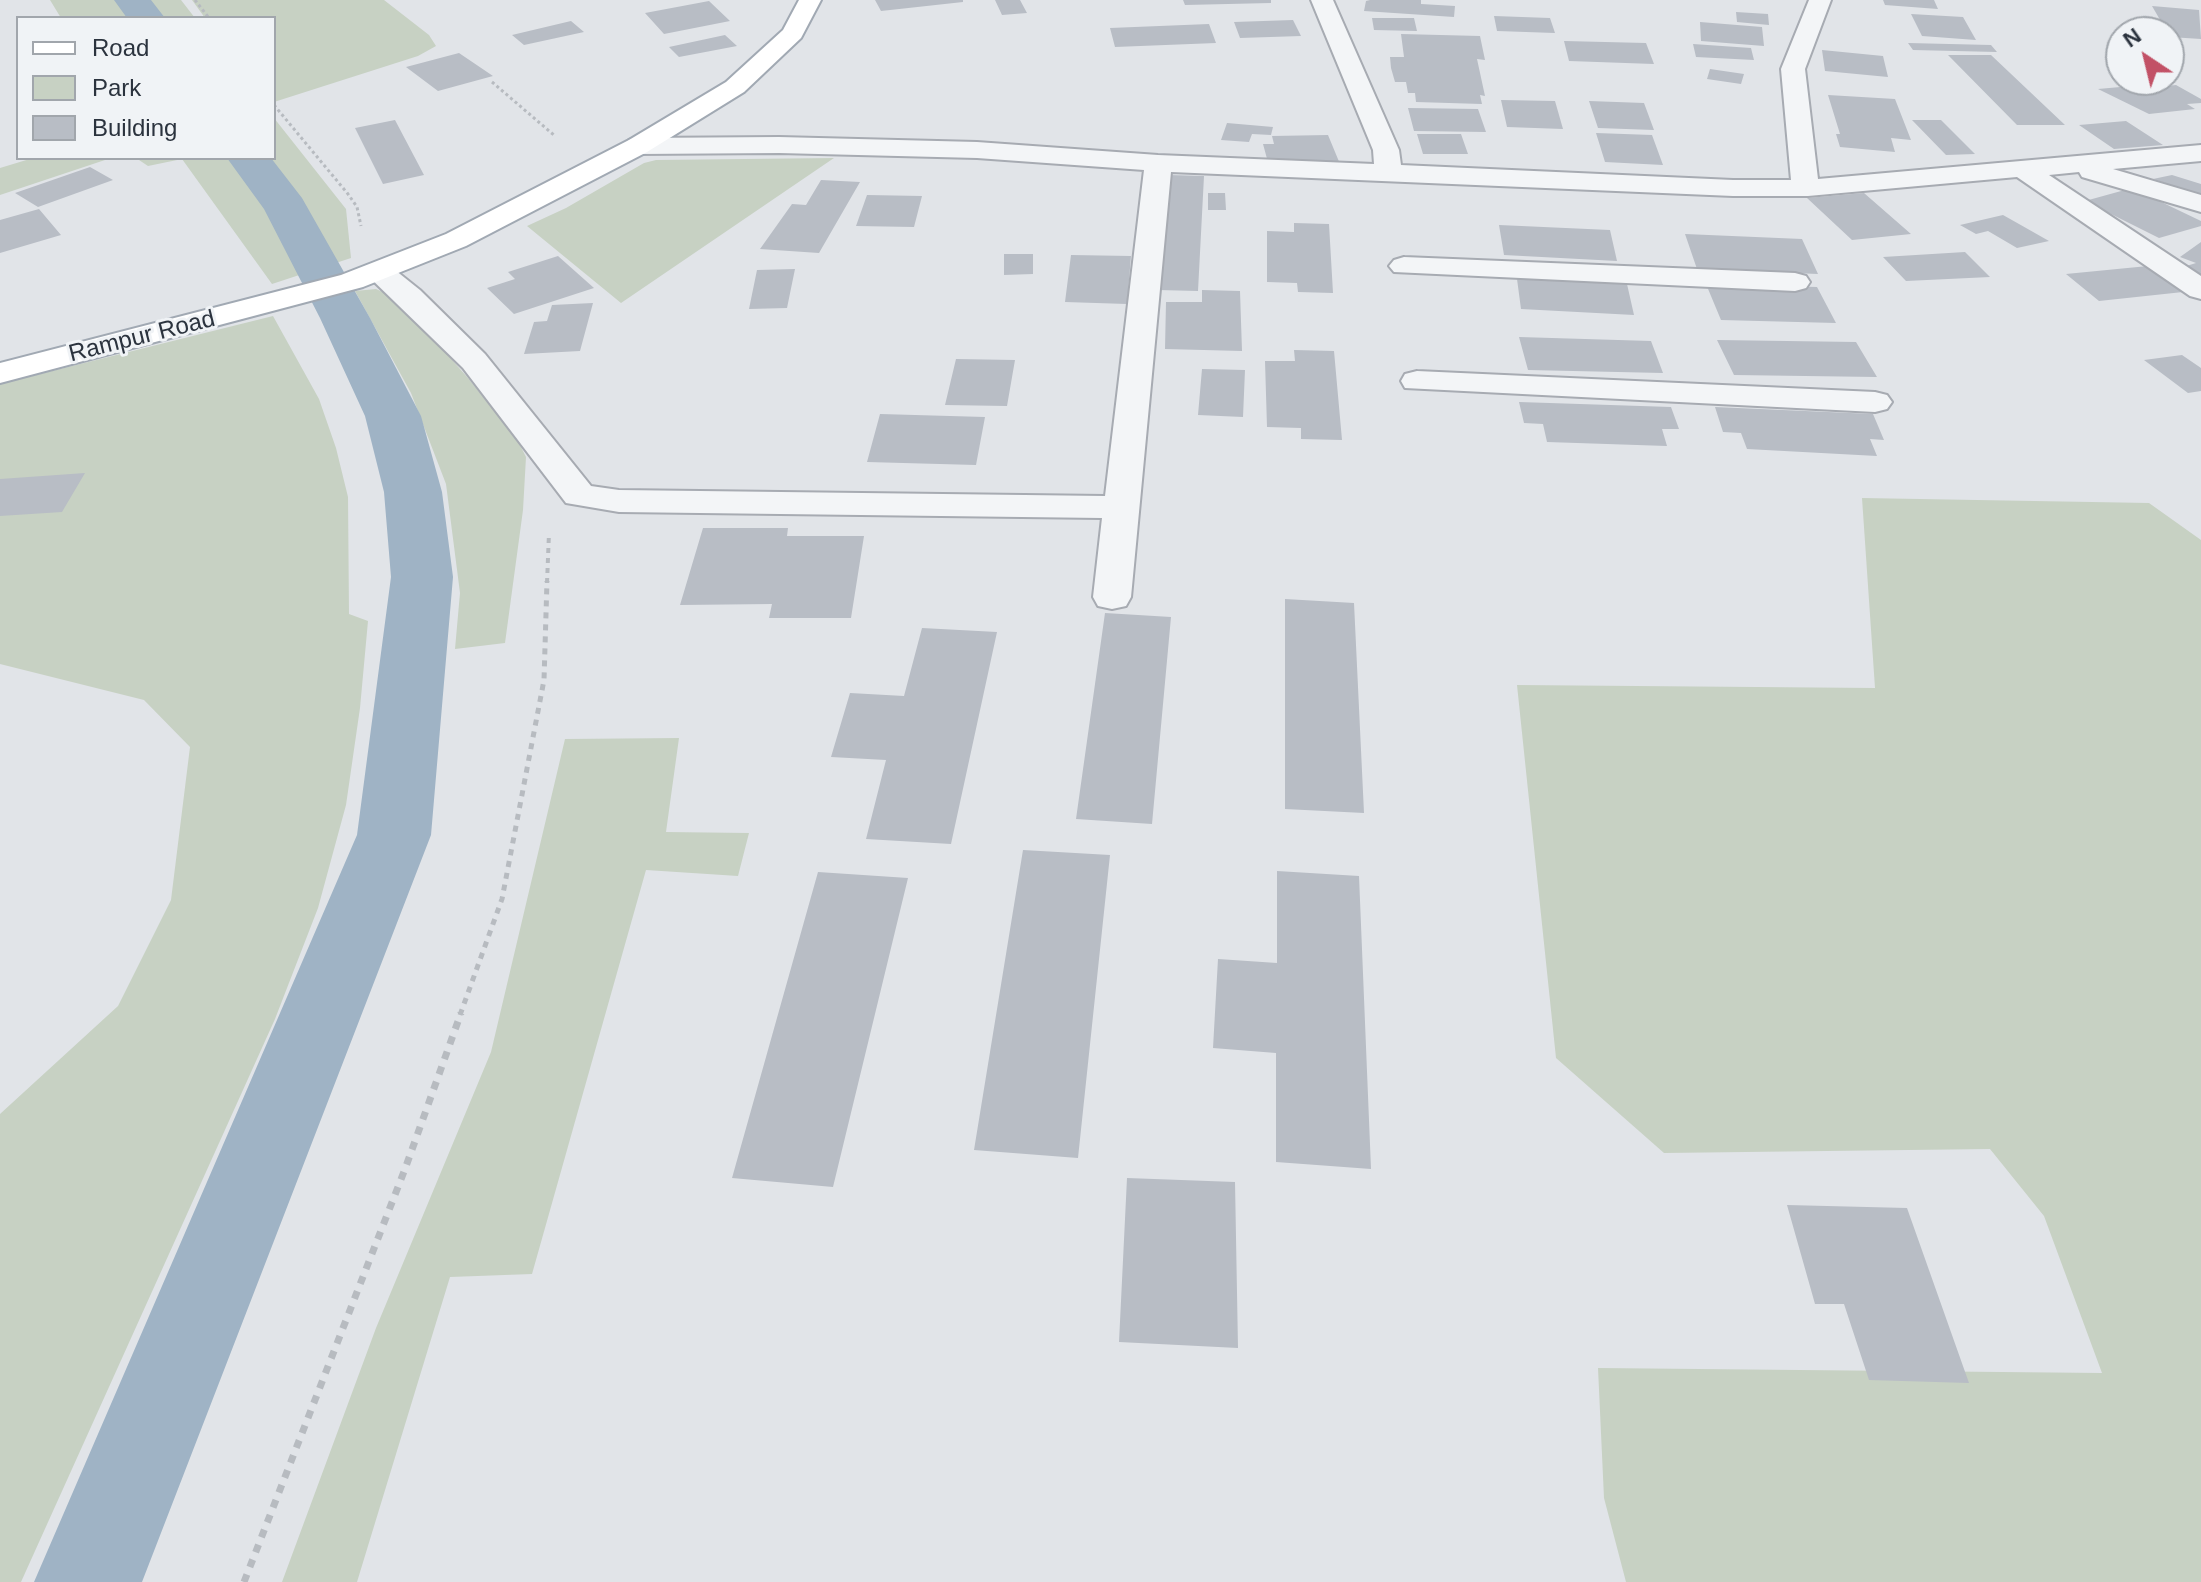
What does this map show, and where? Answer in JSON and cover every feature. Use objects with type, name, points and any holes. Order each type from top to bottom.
[{"type":"main road","name":"Rampur Road","points":[[0,373],[285,301],[366,276],[456,240],[638,146],[735,87],[793,33],[810,0]]},
{"type":"street","points":[[1322,0],[1386,150],[1388,174]]},
{"type":"street","points":[[1808,188],[1802,174],[1793,69],[1820,0]]},
{"type":"street","points":[[638,146],[779,145],[977,150],[1158,163],[1733,188],[1808,188],[2201,153]]},
{"type":"street","points":[[1112,597],[1158,163]]},
{"type":"street","points":[[2066,163],[2201,204]]},
{"type":"street","points":[[2021,168],[2201,290]]},
{"type":"street","points":[[1404,266],[1795,282]]},
{"type":"street","points":[[366,276],[409,296],[474,361],[579,495],[619,501],[1122,507]]},
{"type":"street","points":[[1417,381],[1875,402]]},
{"type":"path","points":[[195,0],[207,16]]},
{"type":"path","points":[[492,82],[576,152],[606,163]]},
{"type":"path","points":[[276,107],[357,207],[367,248],[366,276]]},
{"type":"path","points":[[244,1582],[405,1169],[502,899],[544,680],[551,456]]},
{"type":"green space","points":[[50,0],[181,0],[193,16],[60,16]]},
{"type":"green space","points":[[192,0],[384,0],[429,35],[436,46],[418,56],[276,101],[276,16],[204,16]]},
{"type":"green space","points":[[276,121],[346,209],[351,258],[272,284],[183,160],[276,160]]},
{"type":"green space","points":[[834,158],[621,303],[527,226],[566,208],[644,163],[656,160]]},
{"type":"green space","points":[[26,160],[105,160],[0,195],[0,168]]},
{"type":"green space","points":[[139,160],[177,160],[148,166]]},
{"type":"green space","points":[[376,289],[398,299],[468,378],[518,441],[526,457],[523,510],[505,643],[455,649],[460,593],[446,484],[411,393],[355,291]]},
{"type":"green space","points":[[273,316],[319,399],[336,448],[348,497],[349,614],[368,621],[346,805],[318,908],[275,1019],[21,1582],[0,1582],[0,1114],[118,1006],[171,900],[190,747],[144,700],[0,664],[0,384]]},
{"type":"green space","points":[[1862,498],[2149,503],[2201,540],[2201,1582],[1626,1582],[1604,1498],[1598,1368],[2102,1373],[2044,1216],[1990,1149],[1664,1153],[1556,1058],[1517,685],[1875,688]]},
{"type":"green space","points":[[679,738],[666,832],[749,833],[738,876],[646,870],[532,1274],[450,1277],[357,1582],[282,1582],[376,1328],[491,1052],[565,739]]},
{"type":"building","points":[[875,0],[963,0],[963,2],[881,11]]},
{"type":"building","points":[[995,0],[1020,0],[1027,13],[1002,15]]},
{"type":"building","points":[[1183,0],[1271,0],[1271,3],[1185,5]]},
{"type":"building","points":[[1421,0],[1421,4],[1455,6],[1454,17],[1364,11],[1366,1]]},
{"type":"building","points":[[1883,0],[1934,0],[1938,9],[1885,5]]},
{"type":"building","points":[[709,1],[730,21],[664,34],[645,13]]},
{"type":"building","points":[[2152,6],[2199,10],[2201,39],[2185,38],[2185,16],[2158,16]]},
{"type":"building","points":[[1736,12],[1768,14],[1769,25],[1737,22]]},
{"type":"building","points":[[1911,14],[1963,17],[1976,40],[1922,36]]},
{"type":"building","points":[[1494,16],[1550,18],[1555,33],[1497,31]]},
{"type":"building","points":[[1372,18],[1414,18],[1417,31],[1374,30]]},
{"type":"building","points":[[1293,20],[1301,36],[1240,38],[1234,22]]},
{"type":"building","points":[[571,21],[584,32],[524,45],[512,35]]},
{"type":"building","points":[[1700,22],[1762,27],[1764,46],[1701,41]]},
{"type":"building","points":[[1209,24],[1216,43],[1115,47],[1110,28]]},
{"type":"building","points":[[1401,34],[1480,36],[1485,60],[1477,59],[1485,96],[1480,95],[1482,104],[1416,102],[1415,93],[1408,93],[1406,82],[1395,82],[1391,68],[1390,57],[1404,57]]},
{"type":"building","points":[[725,35],[737,46],[679,57],[669,47]]},
{"type":"building","points":[[1564,41],[1646,43],[1654,64],[1569,61]]},
{"type":"building","points":[[1908,43],[1991,45],[1997,52],[1913,50]]},
{"type":"building","points":[[1693,44],[1751,48],[1754,60],[1696,57]]},
{"type":"building","points":[[1822,50],[1883,56],[1888,77],[1825,71]]},
{"type":"building","points":[[459,53],[493,76],[438,91],[406,67]]},
{"type":"building","points":[[1948,55],[1991,55],[2065,125],[2017,125]]},
{"type":"building","points":[[1710,69],[1744,74],[1741,84],[1707,79]]},
{"type":"building","points":[[2185,90],[2201,99],[2201,103],[2187,104],[2195,109],[2149,114],[2112,96],[2185,96]]},
{"type":"building","points":[[1828,95],[1895,99],[1911,140],[1891,138],[1895,152],[1840,147],[1836,134],[1840,134]]},
{"type":"building","points":[[1501,100],[1555,101],[1563,129],[1507,127]]},
{"type":"building","points":[[1589,101],[1644,103],[1654,130],[1598,128]]},
{"type":"building","points":[[1408,108],[1478,109],[1486,132],[1414,131]]},
{"type":"building","points":[[395,120],[424,175],[383,184],[355,128]]},
{"type":"building","points":[[1912,120],[1941,120],[1975,154],[1946,155]]},
{"type":"building","points":[[2126,121],[2163,145],[2114,149],[2079,125]]},
{"type":"building","points":[[1227,123],[1273,127],[1271,135],[1252,134],[1249,142],[1221,140]]},
{"type":"building","points":[[1596,133],[1652,135],[1663,165],[1605,162]]},
{"type":"building","points":[[1417,134],[1461,134],[1468,154],[1423,154]]},
{"type":"building","points":[[1328,135],[1340,164],[1269,166],[1263,144],[1274,144],[1272,136]]},
{"type":"building","points":[[90,167],[113,180],[38,207],[15,193]]},
{"type":"building","points":[[1169,175],[1204,176],[1198,291],[1158,290]]},
{"type":"building","points":[[2172,175],[2201,184],[2201,195],[2153,179]]},
{"type":"building","points":[[821,180],[860,182],[819,253],[760,249],[792,204],[806,205]]},
{"type":"building","points":[[2132,188],[2201,221],[2201,226],[2159,238],[2085,201]]},
{"type":"building","points":[[1208,193],[1225,193],[1226,210],[1208,210]]},
{"type":"building","points":[[1864,193],[1911,234],[1852,240],[1807,198]]},
{"type":"building","points":[[867,195],[922,196],[914,227],[856,226]]},
{"type":"building","points":[[39,209],[61,235],[0,253],[0,220]]},
{"type":"building","points":[[2003,215],[2049,241],[2017,248],[1988,231],[1976,234],[1960,225]]},
{"type":"building","points":[[1294,223],[1329,224],[1333,293],[1298,292],[1297,283],[1267,282],[1267,231],[1294,232]]},
{"type":"building","points":[[1499,225],[1610,230],[1617,261],[1504,255]]},
{"type":"building","points":[[1685,234],[1802,239],[1818,274],[1697,269]]},
{"type":"building","points":[[2201,242],[2201,276],[2180,268],[2196,263],[2180,257]]},
{"type":"building","points":[[1965,252],[1990,277],[1906,281],[1883,257]]},
{"type":"building","points":[[1004,254],[1033,254],[1033,274],[1004,275]]},
{"type":"building","points":[[1071,255],[1131,256],[1127,304],[1065,302]]},
{"type":"building","points":[[558,256],[594,288],[514,314],[487,288],[515,279],[508,272]]},
{"type":"building","points":[[2148,266],[2183,292],[2099,301],[2066,274]]},
{"type":"building","points":[[795,269],[787,308],[749,309],[757,270]]},
{"type":"building","points":[[1517,279],[1627,284],[1634,315],[1521,309]]},
{"type":"building","points":[[1706,284],[1817,287],[1836,323],[1721,320]]},
{"type":"building","points":[[1202,290],[1240,291],[1242,351],[1165,349],[1166,302],[1202,302]]},
{"type":"building","points":[[593,303],[580,351],[524,354],[534,322],[547,321],[552,305]]},
{"type":"building","points":[[1519,337],[1651,341],[1663,373],[1528,370]]},
{"type":"building","points":[[1717,340],[1856,342],[1877,377],[1734,375]]},
{"type":"building","points":[[1294,350],[1334,351],[1342,440],[1301,439],[1301,428],[1267,427],[1265,361],[1295,361]]},
{"type":"building","points":[[2182,355],[2201,368],[2201,391],[2188,393],[2144,360]]},
{"type":"building","points":[[956,359],[1015,360],[1007,406],[945,405]]},
{"type":"building","points":[[1202,369],[1245,370],[1243,417],[1198,415]]},
{"type":"building","points":[[1519,402],[1671,407],[1679,429],[1662,429],[1667,446],[1547,442],[1543,424],[1524,423]]},
{"type":"building","points":[[1715,407],[1873,414],[1884,440],[1870,439],[1877,456],[1747,449],[1741,433],[1723,432]]},
{"type":"building","points":[[880,414],[985,417],[976,465],[867,462]]},
{"type":"building","points":[[85,473],[62,512],[0,516],[0,479]]},
{"type":"building","points":[[703,528],[788,528],[787,536],[864,536],[851,618],[769,618],[772,604],[680,605]]},
{"type":"building","points":[[1285,599],[1354,603],[1364,813],[1285,809]]},
{"type":"building","points":[[1105,613],[1171,617],[1152,824],[1076,819]]},
{"type":"building","points":[[922,628],[997,632],[951,844],[866,839],[886,760],[831,757],[850,693],[904,696]]},
{"type":"building","points":[[1023,850],[1110,855],[1078,1158],[974,1150]]},
{"type":"building","points":[[1277,871],[1359,876],[1371,1169],[1276,1162],[1276,1053],[1213,1048],[1218,959],[1277,963]]},
{"type":"building","points":[[818,872],[908,878],[833,1187],[732,1178]]},
{"type":"building","points":[[1127,1178],[1235,1182],[1238,1348],[1119,1342]]},
{"type":"building","points":[[1787,1205],[1907,1208],[1969,1383],[1869,1380],[1844,1304],[1815,1304]]},
{"type":"waterway","points":[[132,0],[144,16]]},
{"type":"waterway","points":[[88,1582],[394,835],[422,577],[413,492],[393,416],[286,208],[250,160]]}]
